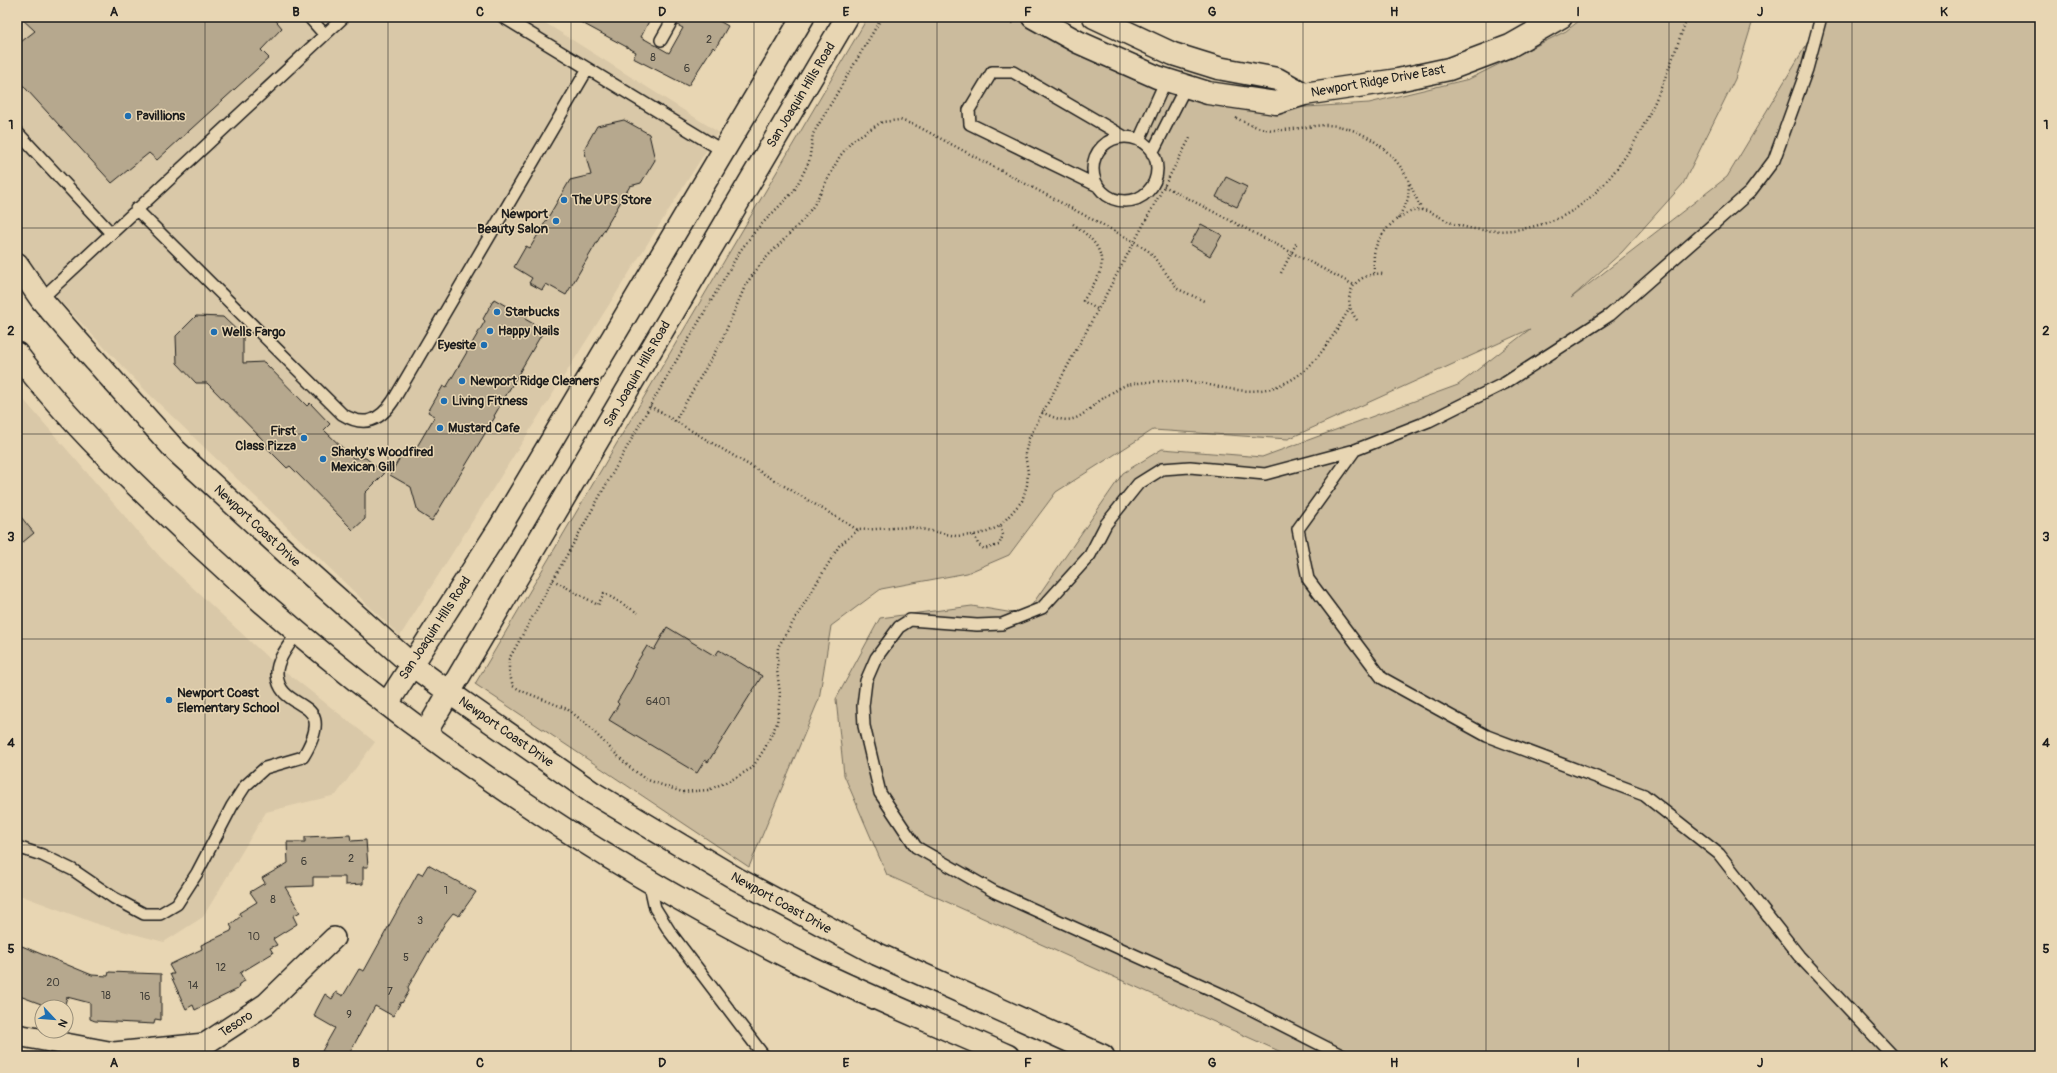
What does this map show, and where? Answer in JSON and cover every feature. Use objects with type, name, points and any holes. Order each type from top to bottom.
[{"type":"main road","name":"San Joaquin Hills Road","points":[[387,704],[499,529],[803,17]]},
{"type":"main road","name":"San Joaquin Hills Road","points":[[426,732],[847,17]]},
{"type":"main road","name":"Newport Ridge Drive East","points":[[1033,17],[1078,42],[1176,83],[1208,93],[1276,103],[1304,94],[1398,80],[1449,69],[1510,46],[1560,17]]},
{"type":"main road","name":"Newport Ridge Drive East","points":[[1094,17],[1173,54],[1218,68],[1277,79],[1304,94]]},
{"type":"main road","name":"Newport Coast Drive","points":[[17,264],[42,299],[176,451],[301,566],[412,665],[450,693],[593,793],[737,879],[877,954],[1103,1056]]},
{"type":"main road","points":[[17,354],[42,387],[148,497],[246,589],[297,633],[387,704],[525,803],[649,880],[806,966],[1008,1056]]},
{"type":"street","name":"Tesoro","points":[[17,1035],[114,1053],[207,1050],[266,1004],[334,938]]},
{"type":"lane","points":[[309,17],[325,35]]},
{"type":"lane","points":[[42,299],[136,209],[344,17]]},
{"type":"lane","points":[[503,17],[587,70],[723,151]]},
{"type":"lane","points":[[661,40],[674,17]]},
{"type":"lane","points":[[1343,1056],[1223,995],[995,892],[916,847],[880,792],[864,726],[863,706],[866,681],[876,658],[899,627],[910,620],[977,626],[1002,624],[1042,608],[1090,555],[1106,524],[1138,484],[1162,469],[1190,467],[1265,474],[1355,450],[1429,421],[1504,383],[1610,314],[1750,192],[1774,160],[1807,69],[1821,17]]},
{"type":"lane","points":[[136,209],[342,414],[356,421],[371,420],[386,411],[393,401],[587,70]]},
{"type":"lane","points":[[1098,186],[970,124],[969,110],[992,72],[1013,72],[1124,136],[1138,140],[1147,145],[1152,153],[1156,165],[1156,177],[1150,188],[1141,196],[1129,200],[1117,200],[1106,195],[1098,186],[1093,174],[1093,160],[1100,148],[1110,140],[1124,136]]},
{"type":"lane","points":[[1138,140],[1176,83]]},
{"type":"lane","points":[[1152,153],[1176,83]]},
{"type":"lane","points":[[17,132],[111,233]]},
{"type":"lane","points":[[1355,450],[1298,529],[1308,578],[1382,678],[1487,736],[1644,795],[1719,854],[1799,956],[1893,1056]]},
{"type":"lane","points":[[17,847],[42,855],[73,870],[114,898],[144,914],[160,914],[177,904],[196,873],[232,806],[245,786],[264,768],[303,757],[313,740],[317,726],[313,714],[292,699],[280,687],[277,674],[284,655],[297,633]]},
{"type":"lane","points":[[649,880],[655,908],[670,932],[764,1056]]},
{"type":"path","points":[[858,530],[839,546],[778,647],[777,670],[780,694],[777,723],[765,748],[752,768],[733,779],[708,790],[682,792],[645,780],[627,765],[584,722],[567,709],[513,686],[509,672],[509,659],[650,406],[740,251],[756,230],[794,191],[809,162],[814,134],[882,17]]},
{"type":"path","points":[[1398,219],[1422,210],[1453,224],[1468,228],[1485,231],[1509,231],[1545,223],[1562,216],[1581,204],[1597,191],[1613,174],[1640,132],[1652,110],[1663,84],[1687,17]]},
{"type":"path","points":[[675,421],[721,342],[746,284],[763,261],[802,221],[814,205],[844,151],[853,140],[882,122],[900,120],[917,126],[1133,241],[1150,252],[1178,289],[1204,301]]},
{"type":"path","points":[[650,406],[858,530],[911,527],[956,536],[974,535],[987,532],[1000,526],[1022,501],[1027,485],[1025,454],[1029,438],[1133,241],[1190,138]]},
{"type":"path","points":[[1374,273],[1375,251],[1379,240],[1398,219],[1408,199],[1409,184]]},
{"type":"path","points":[[1164,186],[1354,285]]},
{"type":"path","points":[[1072,224],[1090,236],[1100,251],[1102,269],[1083,301],[1097,309]]},
{"type":"path","points":[[1281,273],[1297,242]]},
{"type":"path","points":[[1357,320],[1350,308],[1349,298],[1354,285],[1364,277],[1374,273],[1383,274]]},
{"type":"path","points":[[1042,412],[1053,418],[1073,420],[1081,417],[1093,404],[1124,386],[1150,382],[1191,382],[1236,391],[1253,391],[1278,386],[1302,373],[1315,360],[1350,308]]},
{"type":"path","points":[[974,535],[978,544],[984,549],[992,548],[999,545],[1003,535],[1000,526]]},
{"type":"path","points":[[553,580],[598,605],[604,594],[638,613]]},
{"type":"shaded area","points":[[17,17],[536,17],[718,132],[400,636],[146,391],[17,256]]},
{"type":"shaded area","points":[[868,17],[1024,17],[1188,92],[1291,108],[1369,103],[1469,79],[1566,31],[1584,17],[1754,17],[1735,79],[1683,184],[1622,252],[1571,298],[1727,177],[1823,17],[2040,17],[2040,1056],[1290,1056],[887,875],[844,775],[836,699],[880,618],[972,606],[1025,615],[1123,473],[1162,449],[1262,457],[1458,385],[1530,329],[1288,439],[1153,430],[1056,492],[1009,555],[967,573],[881,589],[831,626],[819,699],[749,867],[475,684]]},
{"type":"shaded area","name":"Newport Coast Elementary School","points":[[17,392],[161,558],[267,657],[375,742],[336,795],[266,812],[203,917],[164,942],[100,925],[17,894]]},
{"type":"building","name":"Pavillions","points":[[20,17],[273,17],[282,28],[261,50],[269,58],[157,160],[149,153],[112,183],[17,79],[17,45],[35,31]]},
{"type":"building","points":[[571,17],[651,17],[641,37],[669,53],[683,28],[677,25],[681,17],[712,17],[728,26],[715,49],[713,47],[688,86],[633,58],[636,52]]},
{"type":"building","points":[[624,120],[649,134],[655,160],[641,183],[630,186],[566,295],[546,284],[542,290],[529,283],[532,278],[514,267],[526,246],[530,248],[570,180],[591,175],[584,149],[597,126]]},
{"type":"building","points":[[1226,177],[1247,187],[1237,207],[1216,197]]},
{"type":"building","points":[[1201,224],[1222,235],[1210,256],[1190,244]]},
{"type":"building","points":[[494,299],[513,310],[515,306],[528,314],[525,319],[544,330],[494,416],[495,417],[432,521],[418,512],[411,487],[390,475],[402,454],[415,450],[435,416],[428,412],[443,386],[446,388],[485,321],[483,319]]},
{"type":"building","points":[[196,316],[223,317],[243,336],[243,363],[264,362],[307,406],[310,403],[330,424],[324,430],[353,458],[366,458],[384,474],[365,493],[365,519],[353,530],[290,466],[287,468],[266,447],[268,445],[207,383],[196,383],[177,363],[176,336]]},
{"type":"building","points":[[17,512],[34,533],[17,547]]},
{"type":"building","points":[[667,627],[715,656],[719,650],[762,676],[708,762],[705,760],[697,773],[609,720],[619,704],[617,702],[632,677],[636,668],[634,667],[647,646],[654,650]]},
{"type":"building","points":[[350,835],[351,841],[366,840],[368,867],[363,867],[363,884],[345,885],[345,877],[313,877],[313,886],[285,887],[300,912],[293,916],[297,924],[273,939],[277,945],[270,948],[273,953],[240,973],[245,981],[239,984],[238,989],[195,1010],[193,1005],[186,1009],[170,974],[174,974],[169,965],[202,949],[201,945],[231,931],[232,928],[230,925],[241,916],[239,913],[257,902],[250,892],[265,883],[262,878],[288,863],[287,842],[305,842],[305,837]]},
{"type":"building","points":[[428,865],[476,892],[459,916],[453,913],[445,923],[408,987],[409,991],[393,1016],[375,1006],[348,1056],[332,1056],[322,1051],[335,1028],[314,1016],[325,994],[332,999],[336,992],[343,996],[359,969],[364,971],[418,873],[422,875]]},
{"type":"building","points":[[17,944],[92,975],[108,976],[109,972],[161,974],[161,1020],[155,1019],[154,1024],[95,1021],[90,1019],[90,1003],[67,997],[66,999],[34,999],[34,1001],[17,995]]},
{"type":"place","name":"Pavillions","points":[[128,116]]},
{"type":"place","name":"The UPS Store","points":[[564,200]]},
{"type":"place","name":"Newport Beauty Salon","points":[[556,221]]},
{"type":"place","name":"Starbucks","points":[[497,312]]},
{"type":"place","name":"Happy Nails","points":[[490,331]]},
{"type":"place","name":"Wells Fargo","points":[[214,332]]},
{"type":"place","name":"Eyesite","points":[[484,345]]},
{"type":"place","name":"Newport Ridge Cleaners","points":[[462,381]]},
{"type":"place","name":"Living Fitness","points":[[444,401]]},
{"type":"place","name":"Mustard Cafe","points":[[440,428]]},
{"type":"place","name":"First Class Pizza","points":[[304,438]]},
{"type":"place","name":"Sharky's Woodfired Mexican Gill","points":[[323,459]]},
{"type":"place","name":"Newport Coast Elementary School","points":[[169,700]]}]
